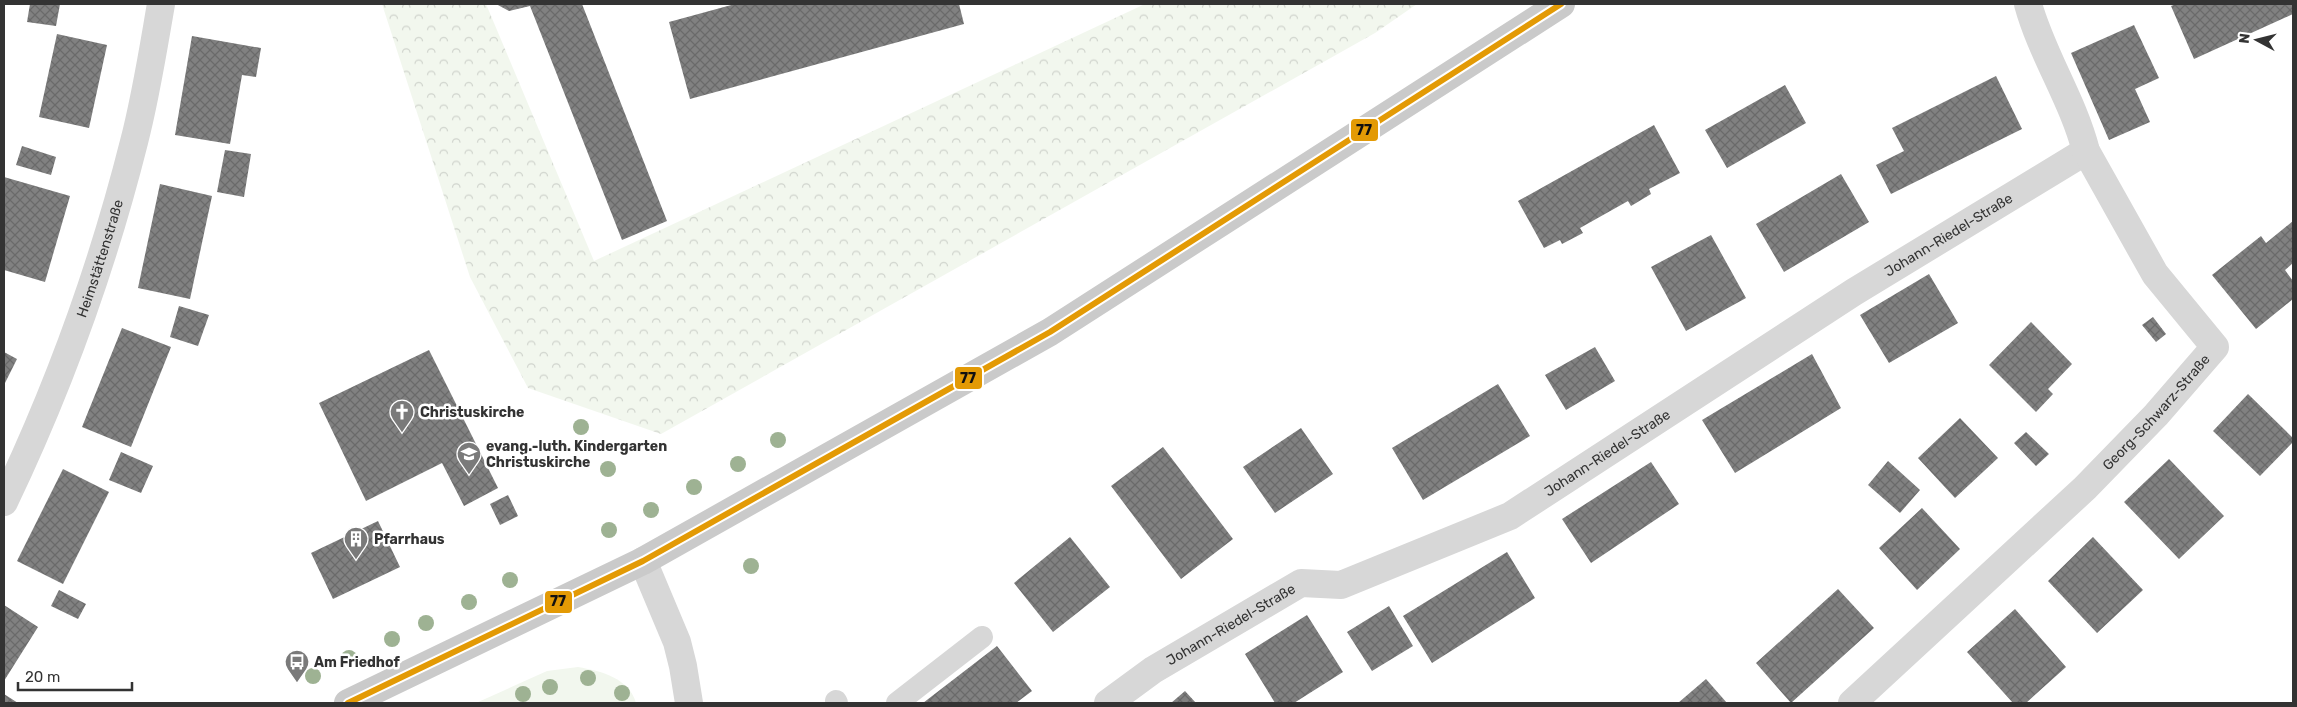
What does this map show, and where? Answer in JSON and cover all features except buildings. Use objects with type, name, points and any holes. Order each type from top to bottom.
[{"type":"main road","points":[[348,703],[643,560],[1050,332],[1561,4]]},
{"type":"street","name":"Heimstättenstraße","points":[[4,502],[47,407],[82,315],[114,217],[135,140],[161,4]]},
{"type":"street","name":"Georg-Schwarz-Straße","points":[[1852,703],[2085,488],[2156,415],[2215,346],[2155,274],[2086,151],[2081,130],[2048,59],[2028,4]]},
{"type":"street","name":"Johann-Riedel-Straße","points":[[1108,703],[1153,670],[1302,582],[1341,585],[1510,516],[1854,292],[2086,151]]},
{"type":"street","points":[[643,560],[677,642],[689,703]]},
{"type":"lane","points":[[897,703],[982,637]]},
{"type":"green space","points":[[382,4],[486,4],[594,261],[1145,4],[1417,4],[1375,33],[661,434],[528,388],[470,277]]},
{"type":"green space","points":[[578,667],[613,677],[627,687],[636,703],[476,703],[547,671]]},
{"type":"transit line","name":"77","points":[[348,703],[643,561],[1050,332],[1561,4]]},
{"type":"place","name":"Christuskirche","points":[[402,433]]},
{"type":"place","name":"evang.-luth. Kindergarten Christuskirche","points":[[469,475]]},
{"type":"place","name":"Pfarrhaus","points":[[356,560]]},
{"type":"place","name":"Am Friedhof","points":[[297,683]]}]
